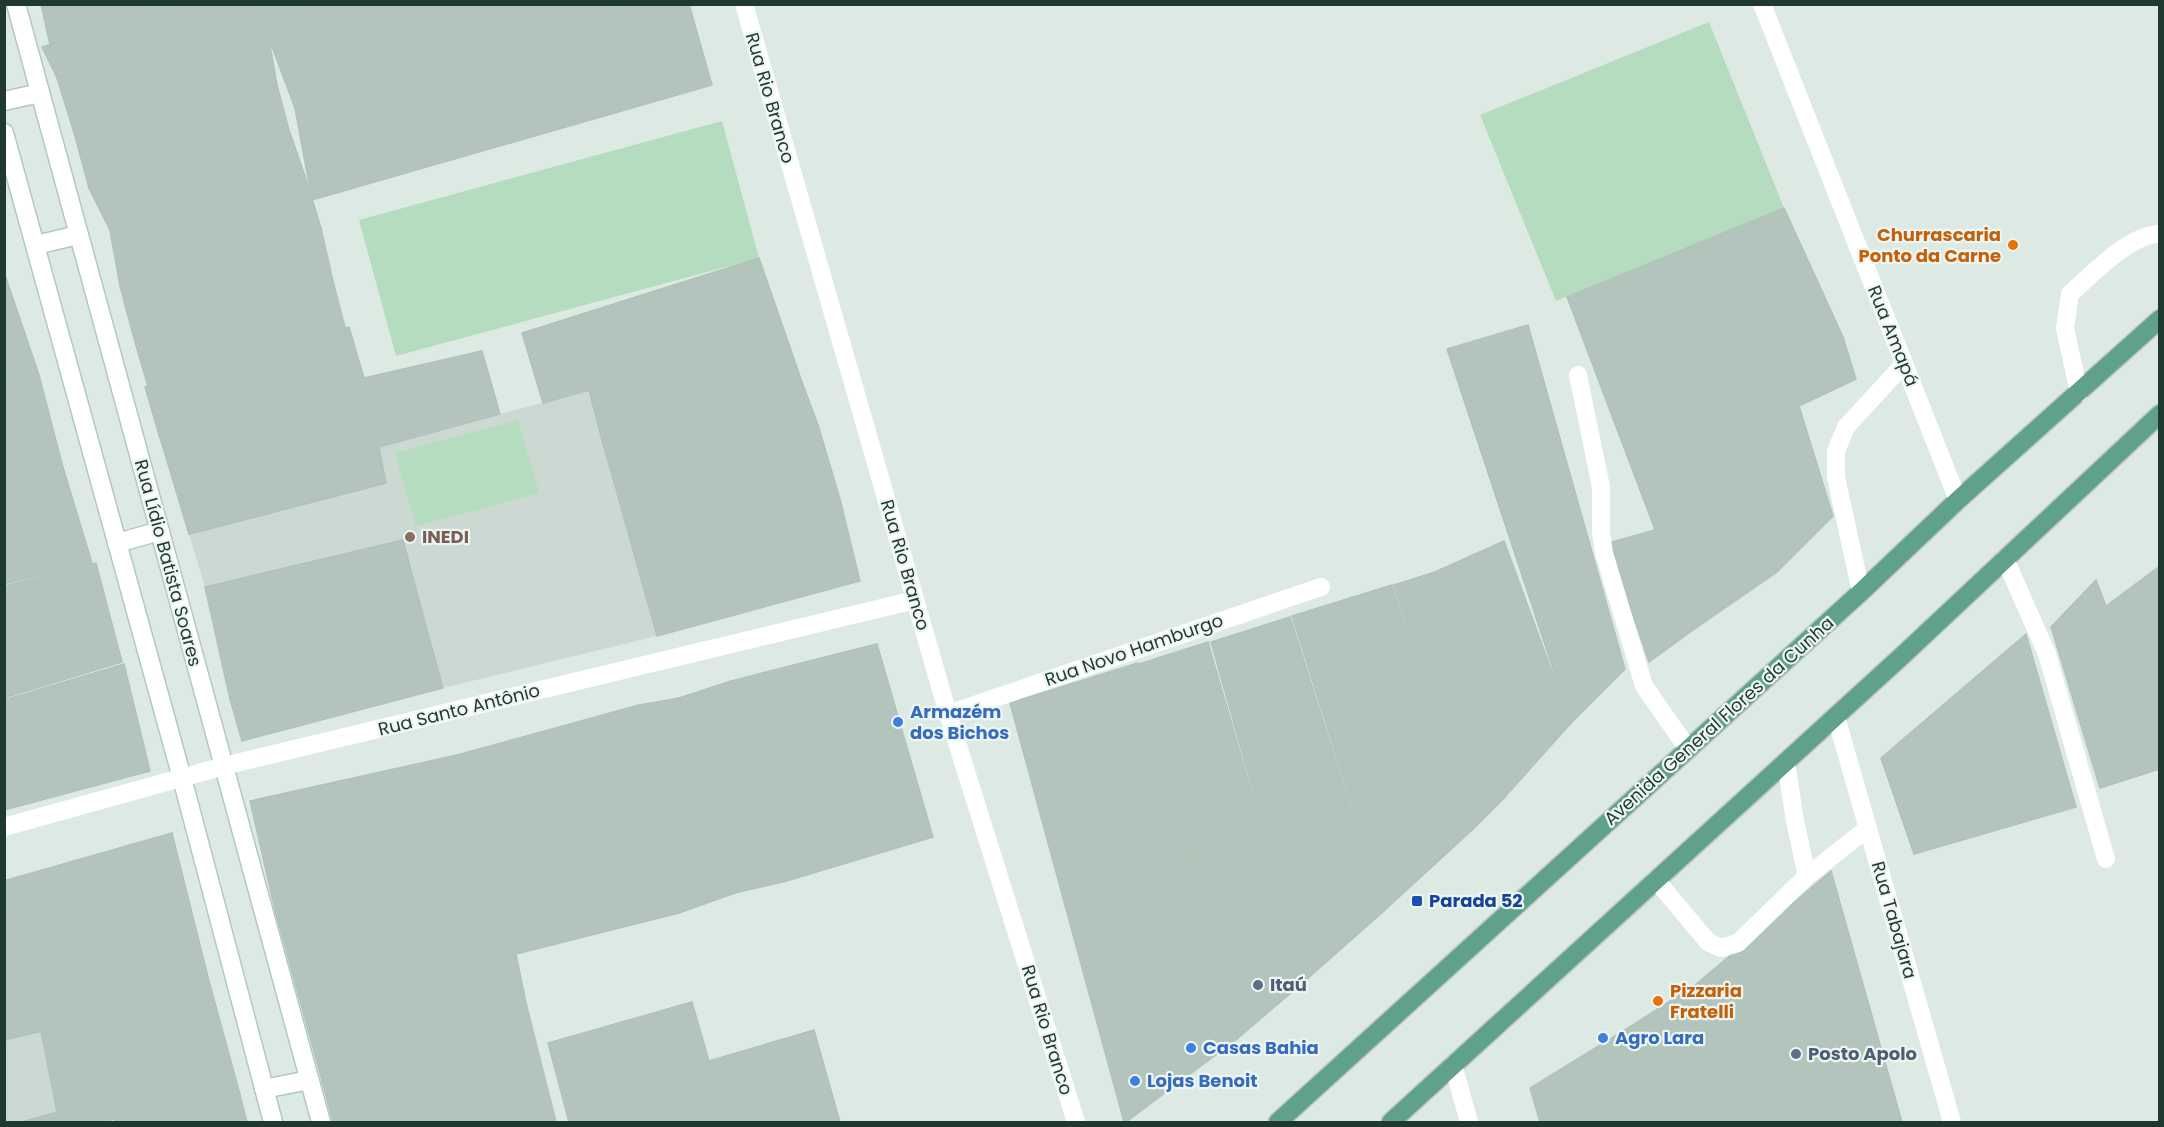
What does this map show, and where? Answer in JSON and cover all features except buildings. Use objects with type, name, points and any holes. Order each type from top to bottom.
[{"type":"main road","name":"Avenida General Flores da Cunha","points":[[1278,1122],[1861,592],[1958,500],[2160,320]]},
{"type":"main road","points":[[1391,1122],[1836,717],[2160,414]]},
{"type":"street","name":"Rua Lídio Batista Soares","points":[[16,4],[321,1122]]},
{"type":"street","name":"Rua Rio Branco","points":[[744,4],[948,714],[1076,1122]]},
{"type":"street","name":"Rua Amapá","points":[[1762,4],[1958,500]]},
{"type":"street","points":[[4,101],[40,93]]},
{"type":"street","points":[[4,134],[182,778],[273,1122]]},
{"type":"street","points":[[2079,393],[2065,328],[2070,294],[2120,249],[2153,234],[2160,234]]},
{"type":"street","points":[[36,246],[78,235]]},
{"type":"street","points":[[1861,592],[1836,477],[1836,451],[1846,427],[1904,364]]},
{"type":"street","points":[[1578,375],[1601,487],[1601,532],[1604,553],[1644,686],[1688,749]]},
{"type":"street","points":[[117,543],[160,531]]},
{"type":"street","points":[[2005,559],[2047,654],[2106,859]]},
{"type":"street","name":"Rua Novo Hamburgo","points":[[948,714],[1321,586]]},
{"type":"street","name":"Rua Santo Antônio","points":[[4,827],[224,766],[915,600]]},
{"type":"street","name":"Rua Tabajara","points":[[1836,717],[1952,1122]]},
{"type":"street","points":[[1786,762],[1795,821],[1807,876]]},
{"type":"street","points":[[1656,880],[1708,942],[1721,948],[1738,943],[1807,876],[1868,828]]},
{"type":"street","points":[[1453,1065],[1469,1122]]},
{"type":"street","points":[[264,1089],[309,1080]]},
{"type":"shaded area","name":"INEDI","points":[[589,390],[657,636],[443,688],[403,540],[205,587],[189,534],[386,483],[379,447]]},
{"type":"shaded area","points":[[41,1031],[58,1112],[21,1122],[5,1122],[4,1040]]},
{"type":"green space","points":[[1709,22],[1784,208],[1556,301],[1480,115]]},
{"type":"green space","points":[[722,121],[759,258],[396,356],[359,220]]},
{"type":"green space","points":[[518,420],[539,493],[416,526],[395,453]]},
{"type":"place","name":"Churrascaria Ponto da Carne","points":[[2013,245]]},
{"type":"place","name":"INEDI","points":[[410,537]]},
{"type":"place","name":"Armazém dos Bichos","points":[[898,722]]},
{"type":"place","name":"Parada 52","points":[[1417,901]]},
{"type":"place","name":"Itaú","points":[[1258,985]]},
{"type":"place","name":"Pizzaria Fratelli","points":[[1658,1001]]},
{"type":"place","name":"Agro Lara","points":[[1603,1038]]},
{"type":"place","name":"Casas Bahia","points":[[1191,1048]]},
{"type":"place","name":"Posto Apolo","points":[[1796,1054]]},
{"type":"place","name":"Lojas Benoit","points":[[1135,1081]]}]
